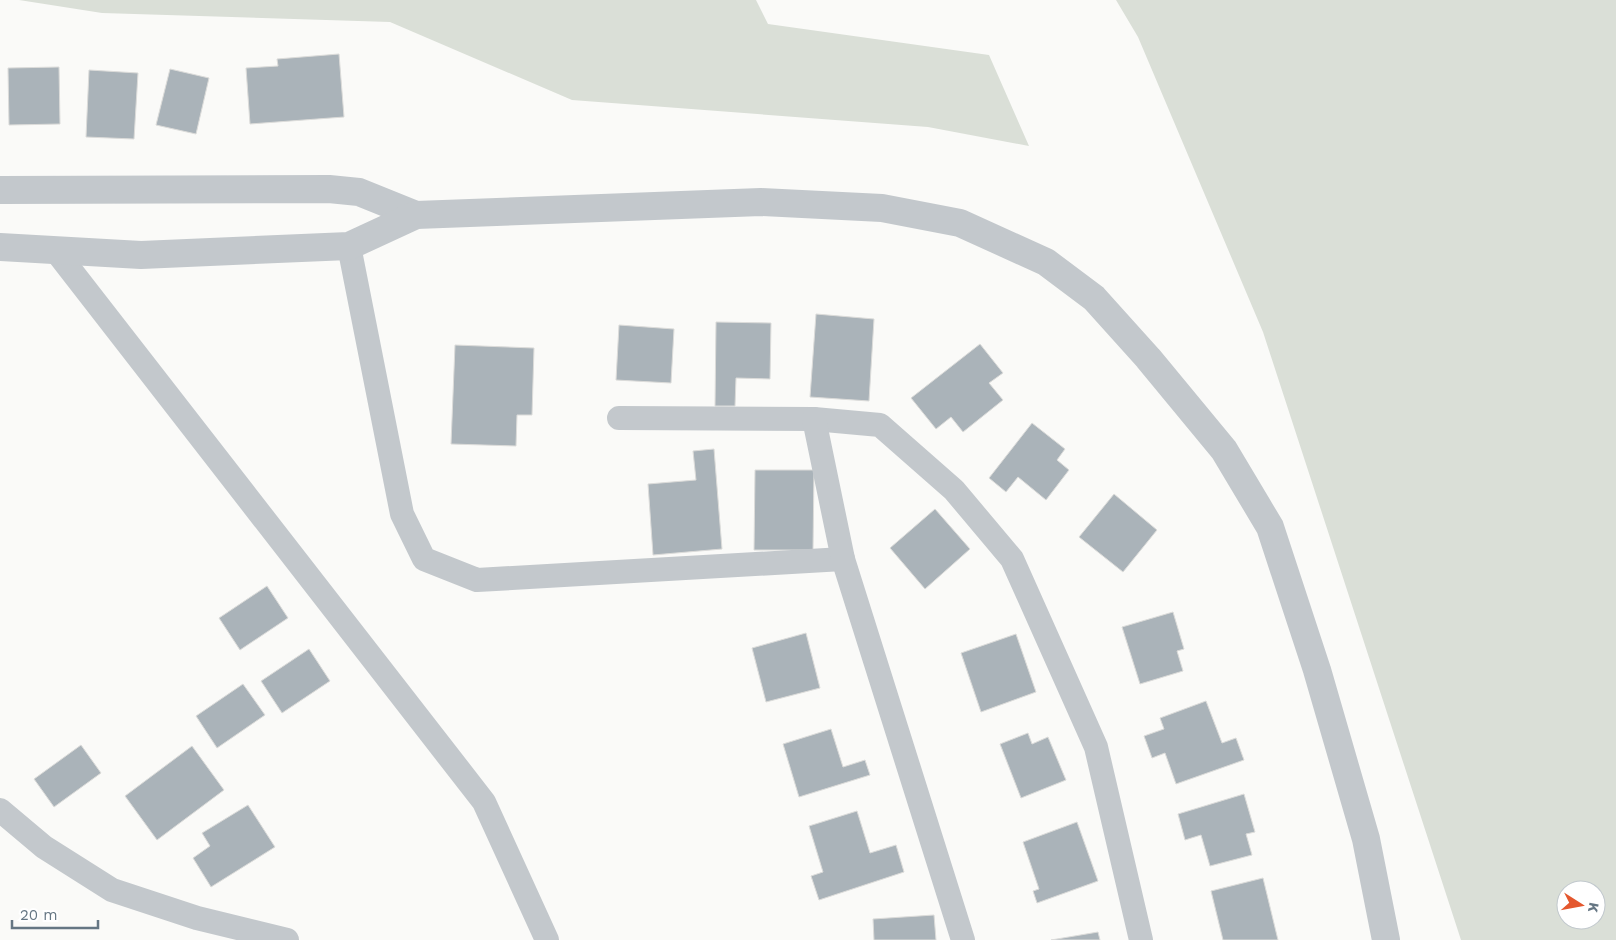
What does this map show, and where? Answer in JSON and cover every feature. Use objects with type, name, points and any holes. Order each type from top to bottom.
[{"type":"street","points":[[0,190],[330,189],[359,192],[416,215]]},
{"type":"street","points":[[0,247],[141,254],[349,246],[416,215],[761,202],[882,208],[960,223],[1046,262],[1094,298],[1154,366],[1224,450],[1270,527],[1317,670],[1360,820],[1386,940]]},
{"type":"street","points":[[349,246],[402,514],[424,559],[477,580],[843,559]]},
{"type":"street","points":[[55,250],[484,802],[547,940]]},
{"type":"street","points":[[619,418],[814,419],[880,425],[954,490],[1012,559],[1096,747],[1141,940]]},
{"type":"street","points":[[814,419],[843,559],[963,940]]},
{"type":"street","points":[[0,810],[44,847],[112,890],[197,918],[287,940]]},
{"type":"shaded area","points":[[19,0],[756,0],[768,24],[989,55],[1029,146],[928,127],[572,100],[390,22],[102,13]]},
{"type":"shaded area","points":[[1116,0],[1616,0],[1616,940],[1461,940],[1263,332],[1138,37]]},
{"type":"building","points":[[339,54],[344,117],[250,124],[246,68],[278,66],[277,59]]},
{"type":"building","points":[[59,67],[60,124],[9,125],[8,68]]},
{"type":"building","points":[[170,69],[209,78],[196,134],[156,125]]},
{"type":"building","points":[[89,70],[138,73],[134,139],[86,137]]},
{"type":"building","points":[[816,314],[874,319],[869,401],[810,397]]},
{"type":"building","points":[[716,322],[771,323],[770,379],[736,378],[735,406],[715,406]]},
{"type":"building","points":[[619,325],[674,329],[671,383],[616,380]]},
{"type":"building","points":[[980,344],[1003,373],[989,383],[1003,400],[963,432],[951,417],[936,429],[911,398]]},
{"type":"building","points":[[455,345],[534,348],[532,415],[517,415],[516,446],[451,444]]},
{"type":"building","points":[[1032,423],[1065,449],[1057,460],[1069,470],[1046,500],[1018,477],[1006,492],[989,478]]},
{"type":"building","points":[[714,449],[722,549],[653,555],[648,484],[696,480],[693,451]]},
{"type":"building","points":[[755,470],[814,470],[813,550],[754,550]]},
{"type":"building","points":[[1114,494],[1157,530],[1123,572],[1079,537]]},
{"type":"building","points":[[935,509],[970,549],[925,589],[890,548]]},
{"type":"building","points":[[267,586],[288,618],[240,650],[219,618]]},
{"type":"building","points":[[1173,612],[1184,649],[1177,651],[1183,671],[1140,684],[1122,627]]},
{"type":"building","points":[[806,633],[820,688],[766,702],[752,648]]},
{"type":"building","points":[[1016,634],[1036,692],[981,712],[961,653]]},
{"type":"building","points":[[309,649],[330,681],[282,713],[261,681]]},
{"type":"building","points":[[243,684],[265,715],[217,748],[196,716]]},
{"type":"building","points":[[1206,701],[1222,743],[1236,738],[1244,760],[1176,784],[1165,753],[1152,758],[1144,736],[1164,729],[1160,718]]},
{"type":"building","points":[[831,729],[843,767],[865,760],[870,775],[799,797],[783,744]]},
{"type":"building","points":[[1028,733],[1032,744],[1048,737],[1066,780],[1021,798],[1000,744]]},
{"type":"building","points":[[81,745],[101,773],[54,807],[34,779]]},
{"type":"building","points":[[192,746],[224,790],[157,840],[125,796]]},
{"type":"building","points":[[1244,794],[1255,832],[1246,834],[1252,855],[1210,866],[1201,835],[1185,840],[1178,814]]},
{"type":"building","points":[[248,805],[275,847],[211,887],[193,858],[210,846],[202,833]]},
{"type":"building","points":[[857,811],[870,853],[896,845],[904,872],[819,900],[811,876],[823,872],[809,826]]},
{"type":"building","points":[[1077,822],[1098,881],[1037,903],[1033,891],[1039,889],[1023,842]]},
{"type":"building","points":[[1263,878],[1278,940],[1223,940],[1211,891]]},
{"type":"building","points":[[934,915],[936,940],[874,940],[873,919]]},
{"type":"building","points":[[1098,932],[1100,940],[1051,940]]}]
